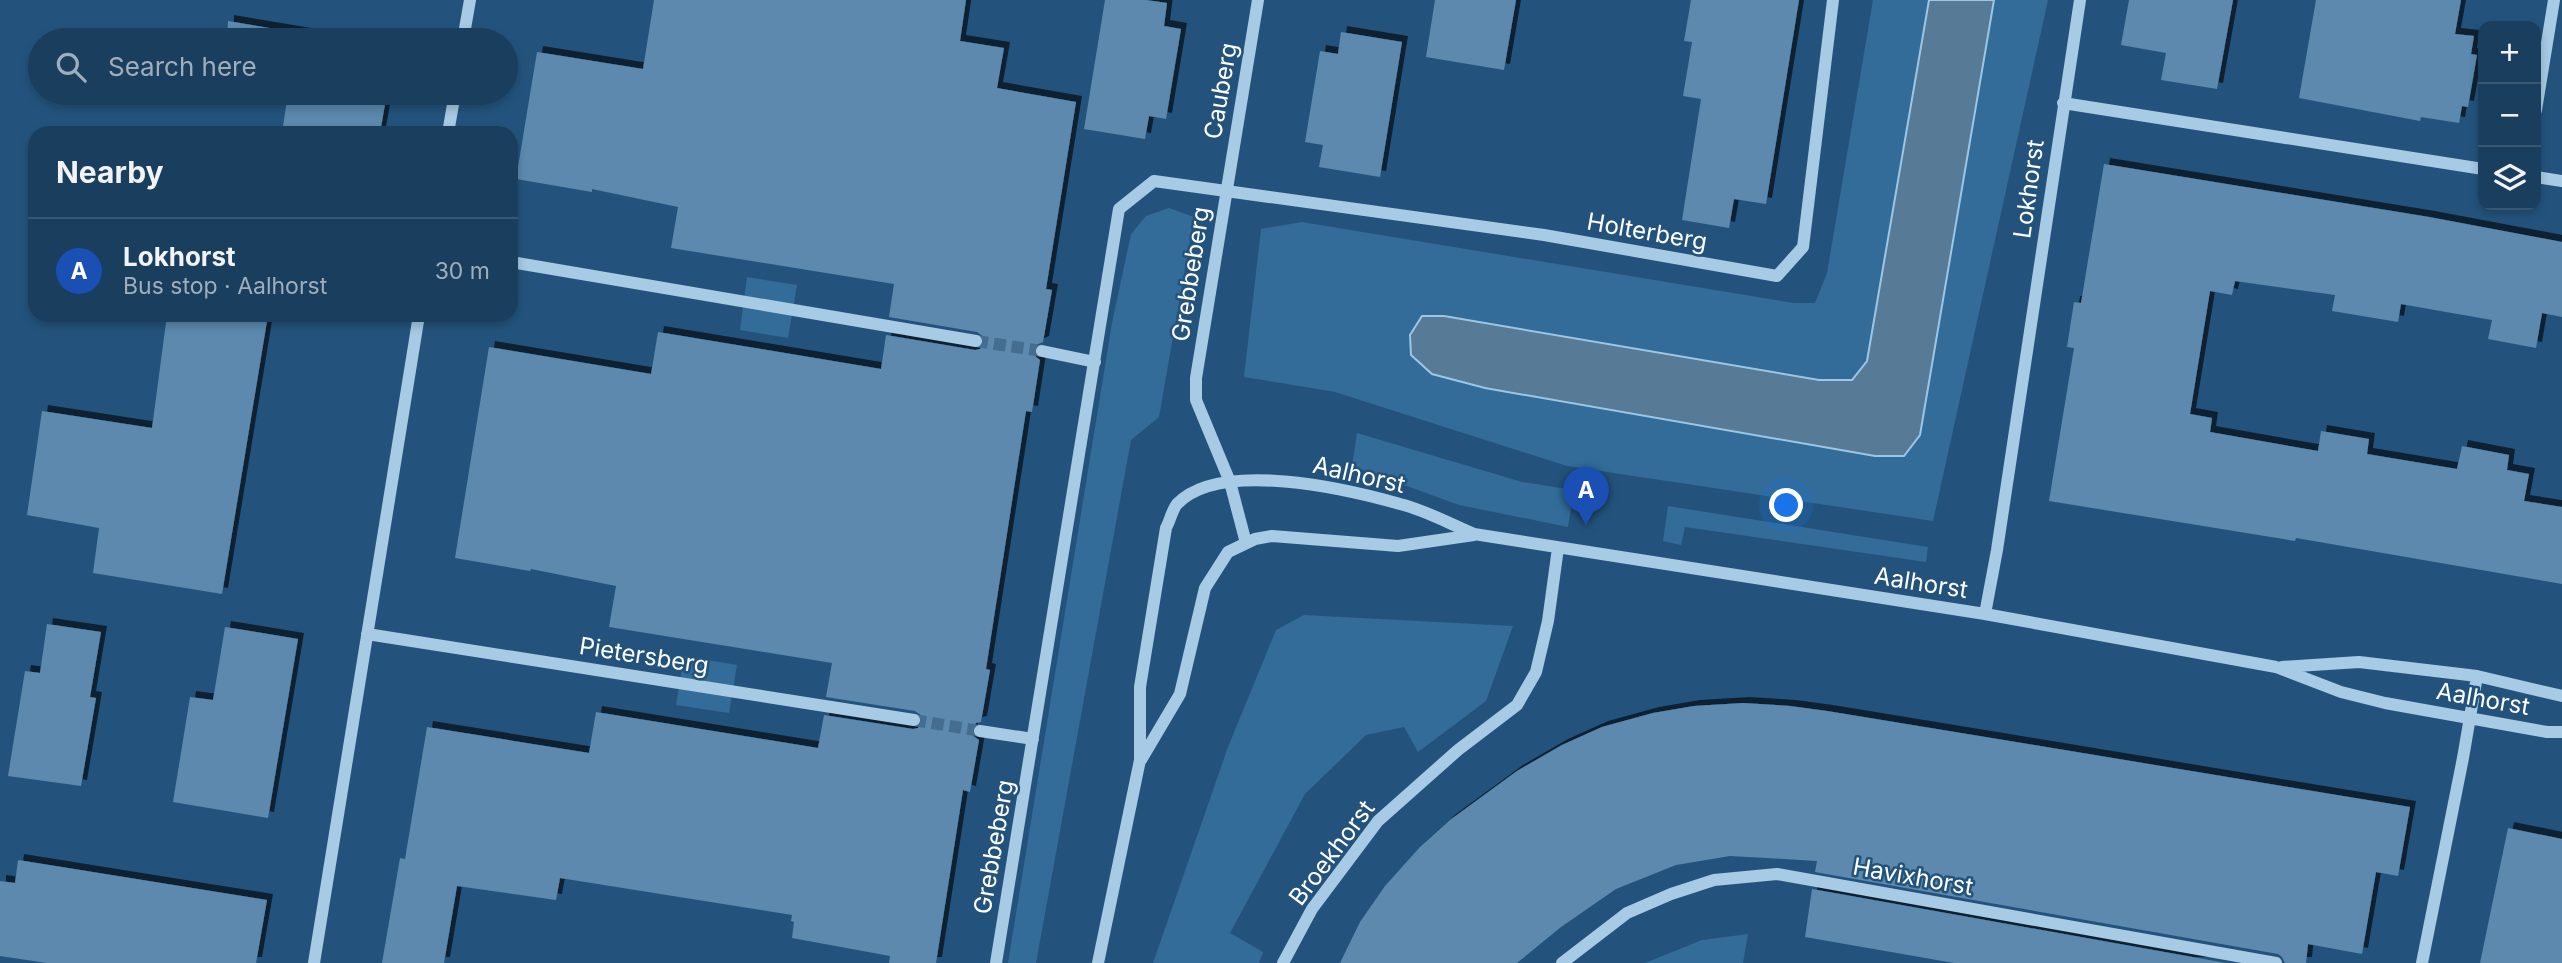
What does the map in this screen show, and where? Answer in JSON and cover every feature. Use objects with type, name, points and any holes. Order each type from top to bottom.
[{"type":"street","points":[[465,28],[470,0]]},
{"type":"street","name":"Cauberg","points":[[1225,189],[1258,0]]},
{"type":"street","name":"Holterberg","points":[[1225,189],[1544,235],[1777,276],[1803,247],[1833,0]]},
{"type":"street","name":"Lokhorst","points":[[1985,614],[2080,0]]},
{"type":"street","points":[[2540,84],[2554,0]]},
{"type":"street","points":[[2063,103],[2478,168]]},
{"type":"street","points":[[449,126],[453,105]]},
{"type":"street","points":[[2541,178],[2562,181]]},
{"type":"street","name":"Grebbeberg","points":[[996,963],[1119,209],[1154,181],[1225,189],[1196,378],[1196,400],[1230,482],[1246,543]]},
{"type":"street","points":[[518,263],[976,341]]},
{"type":"street","points":[[314,963],[418,322]]},
{"type":"street","points":[[1042,351],[1095,362]]},
{"type":"street","name":"Aalhorst","points":[[1140,760],[1140,687],[1166,528],[1175,506],[1194,491],[1230,482],[1258,480],[1297,482],[1402,504],[1474,534],[1985,614],[2276,667],[2342,692],[2385,703],[2547,732],[2562,732]]},
{"type":"street","name":"Aalhorst","points":[[1246,543],[1264,537],[1289,536],[1398,546],[1474,534]]},
{"type":"street","points":[[1098,963],[1140,760],[1180,694],[1205,588],[1228,552],[1246,543]]},
{"type":"street","name":"Broekhorst","points":[[1283,963],[1312,909],[1378,821],[1458,750],[1517,705],[1536,672],[1548,621],[1558,548]]},
{"type":"street","name":"Pietersberg","points":[[367,634],[914,720]]},
{"type":"street","name":"Aalhorst","points":[[2276,667],[2359,662],[2477,676],[2562,696]]},
{"type":"street","points":[[2422,963],[2477,676]]},
{"type":"street","points":[[980,731],[1033,739]]},
{"type":"street","name":"Havixhorst","points":[[1562,963],[1627,913],[1671,894],[1714,880],[1777,874],[2276,963]]},
{"type":"shaded area","points":[[1873,0],[1929,0],[1867,361],[1852,380],[1411,355],[1432,374],[1485,388],[1875,456],[1904,456],[1920,435],[1994,0],[2048,0],[1933,521],[1567,466],[1335,392],[1244,377],[1261,229],[1302,222],[1793,303],[1815,303],[1827,273]]},
{"type":"shaded area","points":[[1929,0],[1994,0],[1920,435],[1904,456],[1875,456],[1485,388],[1432,374],[1411,355],[1410,335],[1422,316],[1444,316],[1819,380],[1852,380],[1867,361]]},
{"type":"shaded area","points":[[1169,208],[1194,217],[1159,417],[1131,440],[1036,963],[1008,963],[1112,323],[1131,234],[1146,216]]},
{"type":"shaded area","points":[[747,277],[797,285],[788,338],[740,330]]},
{"type":"shaded area","points":[[1357,433],[1522,482],[1574,490],[1568,527],[1459,505],[1352,466]]},
{"type":"shaded area","points":[[1668,506],[1928,547],[1926,562],[1685,527],[1681,545],[1663,541]]},
{"type":"shaded area","points":[[1304,615],[1513,626],[1486,701],[1418,752],[1404,727],[1366,735],[1305,794],[1230,933],[1263,952],[1259,963],[1153,963],[1228,747],[1276,630]]},
{"type":"shaded area","points":[[684,656],[737,665],[729,713],[676,705]]},
{"type":"shaded area","points":[[1748,934],[1743,963],[1645,963],[1702,940]]},
{"type":"building","points":[[654,0],[966,0],[960,41],[1004,48],[997,88],[1076,102],[1046,289],[1052,290],[1043,342],[1033,350],[1040,360],[1032,412],[1026,411],[986,669],[990,670],[981,722],[976,723],[972,729],[972,735],[979,740],[970,792],[963,790],[936,963],[889,963],[890,956],[792,938],[792,915],[560,878],[556,900],[457,886],[444,963],[382,963],[400,858],[405,859],[427,727],[589,753],[596,712],[818,748],[824,715],[913,729],[918,728],[922,722],[922,716],[915,711],[826,697],[832,663],[609,627],[616,586],[531,569],[530,571],[455,558],[489,347],[651,374],[658,332],[881,369],[886,335],[975,350],[980,349],[984,343],[984,337],[977,332],[889,317],[894,284],[671,248],[678,207],[592,189],[592,192],[518,179],[537,52],[643,69]]},
{"type":"building","points":[[1105,0],[1167,3],[1164,26],[1181,29],[1166,119],[1149,116],[1145,139],[1084,129]]},
{"type":"building","points":[[1435,0],[1516,0],[1504,70],[1426,57]]},
{"type":"building","points":[[1691,0],[1799,0],[1766,204],[1734,199],[1729,228],[1682,220],[1701,99],[1683,96],[1692,42],[1684,41]]},
{"type":"building","points":[[2129,0],[2233,0],[2217,89],[2161,80],[2166,53],[2121,45]]},
{"type":"building","points":[[2316,0],[2461,0],[2455,34],[2474,36],[2471,54],[2477,55],[2468,107],[2462,106],[2459,123],[2421,117],[2420,121],[2299,98]]},
{"type":"building","points":[[228,21],[270,28],[228,28]]},
{"type":"building","points":[[1341,32],[1402,42],[1380,177],[1319,167],[1323,145],[1305,142],[1320,51],[1338,54]]},
{"type":"building","points":[[286,105],[385,105],[381,126],[283,126]]},
{"type":"building","points":[[2104,164],[2429,217],[2562,242],[2562,317],[2542,313],[2536,348],[2488,339],[2492,320],[2401,304],[2398,322],[2332,311],[2335,295],[2235,281],[2232,295],[2210,291],[2190,414],[2212,418],[2210,432],[2318,451],[2321,431],[2369,439],[2367,454],[2457,469],[2462,446],[2509,455],[2507,470],[2529,474],[2524,501],[2562,507],[2562,584],[2296,538],[2295,541],[2049,501],[2074,348],[2067,347],[2074,302],[2081,303]]},
{"type":"building","points":[[166,322],[267,322],[222,594],[93,573],[99,528],[27,515],[42,411],[152,428]]},
{"type":"building","points":[[47,624],[101,632],[90,697],[96,698],[81,786],[8,776],[25,671],[40,673]]},
{"type":"building","points":[[225,627],[298,639],[268,818],[173,802],[190,697],[213,700]]},
{"type":"building","points":[[1743,703],[1827,711],[2410,807],[2398,876],[2376,872],[2362,954],[2308,944],[2306,963],[2285,963],[2278,954],[1815,872],[1817,861],[1730,856],[1676,865],[1616,889],[1561,927],[1517,963],[1340,963],[1360,922],[1385,886],[1420,847],[1450,820],[1517,771],[1562,745],[1602,727],[1653,713],[1694,706]]},
{"type":"building","points":[[2508,828],[2562,839],[2562,963],[2480,963]]},
{"type":"building","points":[[18,860],[267,900],[256,963],[47,963],[0,956],[0,881],[15,883]]},
{"type":"building","points":[[1812,889],[2226,963],[1954,963],[1805,937]]},
{"type":"tunnel","points":[[976,341],[1042,351]]},
{"type":"tunnel","points":[[914,720],[980,731]]},
{"type":"place","name":"Lokhorst","points":[[1586,525]]}]
